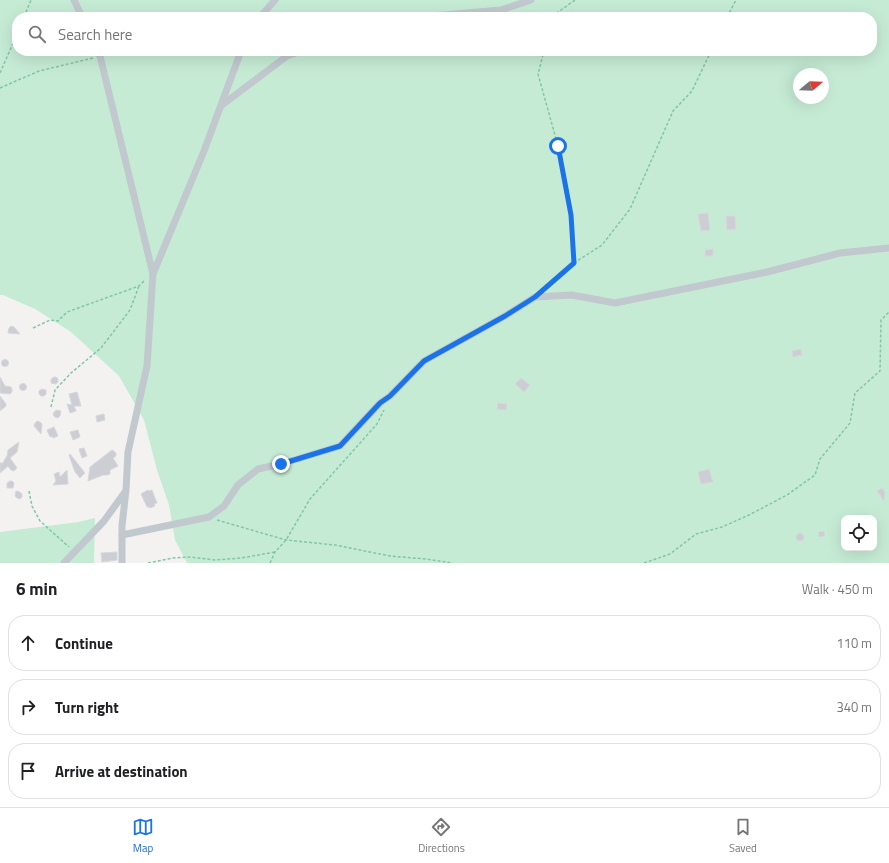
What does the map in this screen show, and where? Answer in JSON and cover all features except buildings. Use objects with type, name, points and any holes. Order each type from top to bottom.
[{"type":"street","points":[[74,0],[80,12]]},
{"type":"street","points":[[264,12],[275,0]]},
{"type":"street","points":[[478,12],[501,10],[531,0]]},
{"type":"street","points":[[98,56],[153,274],[147,366],[128,452],[122,535],[122,563]]},
{"type":"street","points":[[153,274],[222,105],[239,56]]},
{"type":"street","points":[[222,105],[287,56]]},
{"type":"street","points":[[122,535],[209,517],[224,506],[238,485],[258,469],[281,464],[340,446],[380,403],[390,396],[424,361],[505,316],[535,297],[572,295],[615,303],[767,272],[840,254],[889,248]]},
{"type":"street","points":[[64,563],[104,521],[126,490]]},
{"type":"path","points":[[26,12],[31,0]]},
{"type":"path","points":[[558,12],[575,0]]},
{"type":"path","points":[[730,12],[736,0]]},
{"type":"path","points":[[0,73],[12,45]]},
{"type":"path","points":[[0,88],[39,71],[91,56]]},
{"type":"path","points":[[543,56],[538,74],[558,146],[570,207],[574,263]]},
{"type":"path","points":[[535,297],[574,263],[602,244],[630,209],[673,110],[692,91],[709,56]]},
{"type":"path","points":[[33,328],[50,320],[58,321],[67,312],[139,286],[153,274]]},
{"type":"path","points":[[51,407],[56,390],[71,373],[101,348],[130,310],[139,286]]},
{"type":"path","points":[[644,563],[670,554],[696,534],[722,527],[750,515],[787,495],[815,475],[820,459],[850,423],[855,393],[880,371],[881,320],[889,312]]},
{"type":"path","points":[[270,563],[275,552],[286,540],[310,499],[378,424],[384,410]]},
{"type":"path","points":[[28,491],[32,506],[40,521],[75,552]]},
{"type":"path","points":[[209,517],[286,540],[335,545],[390,556],[453,563]]},
{"type":"path","points":[[148,563],[173,558],[190,557],[216,560],[241,558],[275,552]]},
{"type":"green space","points":[[0,0],[889,0],[889,563],[187,563],[175,540],[169,505],[157,470],[144,420],[119,376],[71,332],[35,309],[0,295]]},
{"type":"green space","points":[[95,518],[94,563],[0,563],[0,532],[78,522]]},
{"type":"route","points":[[281,464],[340,446],[380,403],[390,396],[424,361],[505,316],[535,297],[574,263],[571,215],[558,146]]}]
